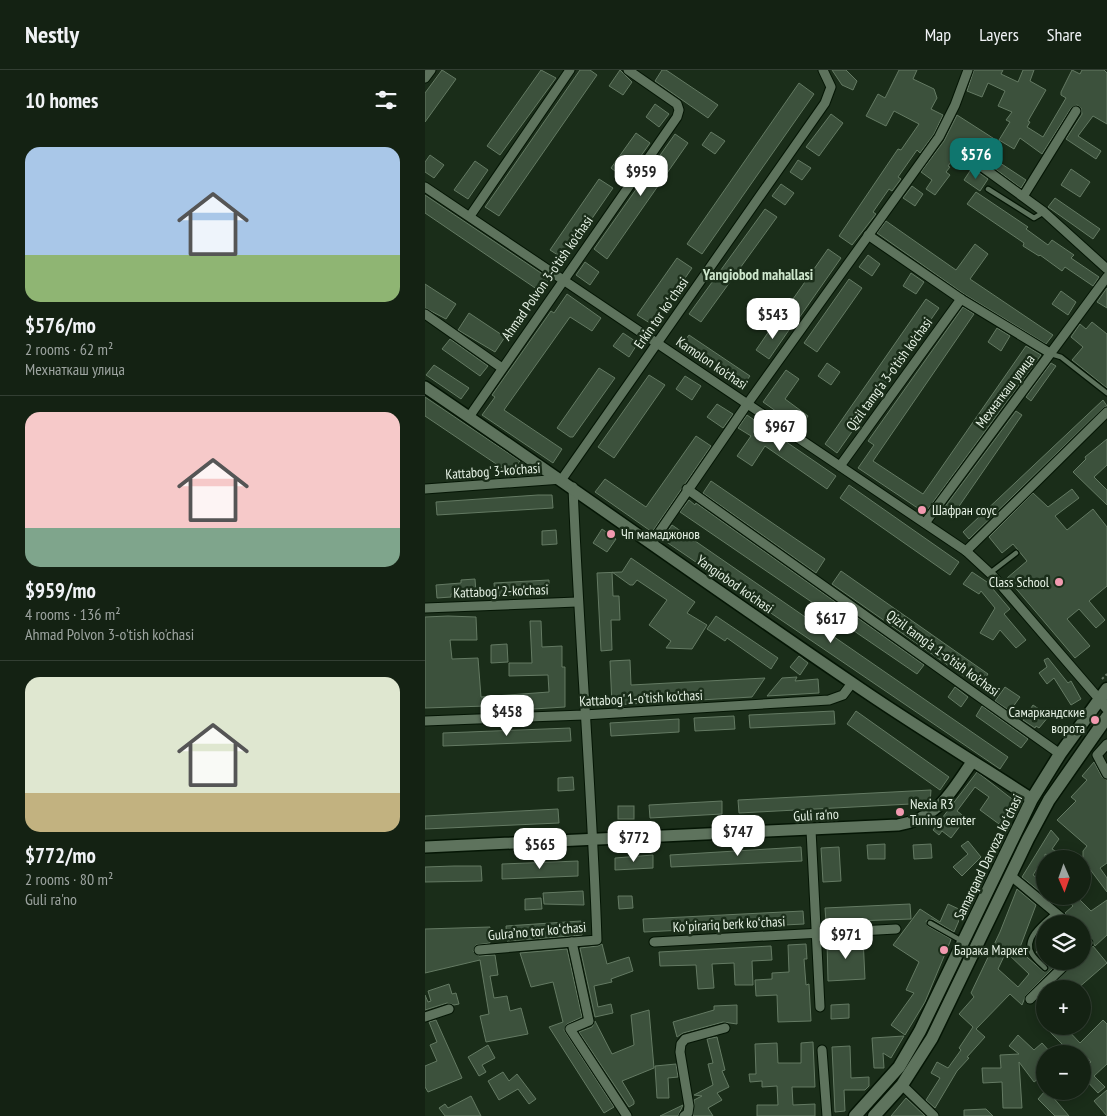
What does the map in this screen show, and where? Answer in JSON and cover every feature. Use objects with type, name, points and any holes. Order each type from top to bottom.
[{"type":"main road","name":"Samarqand Darvoza koʻchasi","points":[[855,1116],[899,1067],[964,941],[1032,799],[1060,754],[1105,699]]},
{"type":"main road","name":"Samarqand Darvoza koʻchasi","points":[[874,1116],[902,1085],[932,1038],[1010,875],[1049,800],[1107,717]]},
{"type":"street","points":[[425,78],[431,70]]},
{"type":"street","points":[[470,216],[570,70]]},
{"type":"street","name":"Ahmad Polvon 3-o'tish ko'chasi","points":[[469,417],[562,280],[677,117],[679,110],[677,104],[628,70]]},
{"type":"street","name":"Erkin tor koʻchasi","points":[[562,480],[825,103],[831,87],[823,70]]},
{"type":"street","points":[[651,544],[687,489],[948,121],[968,70]]},
{"type":"street","points":[[1024,195],[1076,111]]},
{"type":"street","points":[[974,161],[1024,195],[1107,269]]},
{"type":"street","name":"Kamolon ko'chasi","points":[[425,187],[966,551],[990,573],[1105,699]]},
{"type":"street","points":[[868,235],[961,298],[1050,354]]},
{"type":"street","points":[[1100,261],[1107,254]]},
{"type":"street","name":"Мехнаткаш улица","points":[[925,523],[1107,277]]},
{"type":"street","name":"Qizil tamg'a 3-o'tish ko'chasi","points":[[840,466],[961,298]]},
{"type":"street","points":[[425,314],[502,368]]},
{"type":"street","name":"Yangiobod ko'chasi","points":[[425,387],[573,487],[651,544],[852,683],[1032,799]]},
{"type":"street","points":[[966,551],[1107,412]]},
{"type":"street","name":"Kattabog' 3-ko'chasi","points":[[425,489],[562,480]]},
{"type":"street","points":[[573,487],[577,602],[594,840]]},
{"type":"street","name":"Qizil tamg'a 1-o'tish ko'chasi","points":[[687,489],[1060,754]]},
{"type":"street","name":"Kattabog' 2-ko'chasi","points":[[425,608],[577,602]]},
{"type":"street","name":"Kattabog' 1-o'tish ko'chasi","points":[[425,721],[584,716],[829,700],[843,695],[852,683]]},
{"type":"street","points":[[1107,744],[1097,756],[1107,774]]},
{"type":"street","name":"Guli ra'no","points":[[425,847],[898,825],[921,819],[944,802],[972,762]]},
{"type":"street","points":[[811,830],[820,1007]]},
{"type":"street","name":"Gulraʼno tor koʻchasi","points":[[479,950],[597,940],[594,840]]},
{"type":"street","points":[[1010,875],[1060,915]]},
{"type":"street","name":"Koʻpirariq berk koʻchasi","points":[[654,942],[896,929]]},
{"type":"street","points":[[572,942],[589,1021],[570,1029],[627,1116]]},
{"type":"street","points":[[1029,999],[1060,970]]},
{"type":"street","points":[[425,1017],[449,1009]]},
{"type":"street","points":[[684,1116],[688,1113],[689,1106],[680,1052],[681,1044],[685,1039],[725,1028]]},
{"type":"street","points":[[822,1050],[827,1116]]},
{"type":"street","points":[[902,1085],[934,1116]]},
{"type":"lane","points":[[988,189],[1034,218],[1044,212]]},
{"type":"lane","points":[[1050,354],[1061,357],[1107,392]]},
{"type":"lane","points":[[990,573],[1016,553]]},
{"type":"lane","points":[[1054,915],[1057,912]]},
{"type":"lane","points":[[929,923],[964,941]]},
{"type":"lane","points":[[1036,931],[1030,943],[1030,952],[1036,958]]},
{"type":"building","points":[[442,70],[456,79],[425,122],[425,93]]},
{"type":"building","points":[[541,70],[556,78],[500,155],[487,146]]},
{"type":"building","points":[[580,70],[590,70],[597,75],[499,216],[485,207]]},
{"type":"building","points":[[620,70],[632,82],[623,95],[609,86]]},
{"type":"building","points":[[662,70],[666,70],[718,105],[708,118],[655,81]]},
{"type":"building","points":[[832,70],[846,70],[857,81],[853,90],[842,85]]},
{"type":"building","points":[[899,70],[917,70],[913,79],[934,89],[937,98],[931,109],[943,115],[934,134],[920,153],[917,150],[898,177],[901,179],[892,191],[889,189],[873,212],[876,214],[852,245],[839,236],[898,149],[901,150],[919,124],[894,111],[886,126],[866,116],[878,94],[885,98]]},
{"type":"building","points":[[974,70],[1003,70],[1001,74],[1018,82],[1023,70],[1034,70],[1030,81],[1046,90],[1028,121],[1030,122],[1027,127],[1043,137],[1066,98],[1061,95],[1061,92],[1072,70],[1080,74],[1082,70],[1104,70],[1107,73],[1107,124],[1093,116],[1078,136],[1101,151],[1096,159],[1066,139],[1082,114],[1081,108],[1077,105],[1071,108],[1042,154],[1020,138],[1014,149],[999,140],[1010,122],[1006,120],[1012,112],[998,106],[1005,91],[988,83],[982,97],[967,91]]},
{"type":"building","points":[[799,83],[814,94],[702,254],[687,244]]},
{"type":"building","points":[[655,104],[669,114],[659,127],[646,117]]},
{"type":"building","points":[[831,114],[843,123],[819,156],[806,147]]},
{"type":"building","points":[[957,115],[996,140],[988,155],[1026,180],[1021,188],[978,156],[971,156],[960,149],[948,166],[950,167],[946,172],[950,175],[935,195],[926,189],[932,180],[921,172],[944,141]]},
{"type":"building","points":[[711,132],[725,141],[715,154],[702,145]]},
{"type":"building","points":[[636,133],[650,143],[626,177],[623,177],[611,168]]},
{"type":"building","points":[[675,134],[688,143],[607,259],[594,249]]},
{"type":"building","points":[[430,155],[444,165],[434,178],[425,172],[425,162]]},
{"type":"building","points":[[798,160],[811,168],[802,180],[790,172]]},
{"type":"building","points":[[475,161],[488,170],[468,199],[454,190]]},
{"type":"building","points":[[972,168],[988,179],[980,191],[964,180]]},
{"type":"building","points":[[1071,169],[1090,182],[1080,197],[1061,185]]},
{"type":"building","points":[[599,179],[613,188],[564,259],[550,250]]},
{"type":"building","points":[[781,184],[794,193],[785,205],[772,196]]},
{"type":"building","points":[[912,186],[923,194],[915,206],[903,198]]},
{"type":"building","points":[[976,192],[1028,227],[1026,229],[1048,245],[1052,240],[1074,255],[1071,258],[1099,277],[1093,286],[1065,267],[1062,271],[1040,255],[1023,246],[1024,243],[967,204]]},
{"type":"building","points":[[425,195],[550,279],[541,292],[425,213]]},
{"type":"building","points":[[1055,198],[1100,229],[1093,239],[1048,207]]},
{"type":"building","points":[[765,209],[777,217],[701,322],[689,314]]},
{"type":"building","points":[[886,221],[956,270],[975,244],[988,254],[970,279],[1053,335],[1046,344],[964,294],[877,233]]},
{"type":"building","points":[[828,249],[841,258],[799,318],[786,309]]},
{"type":"building","points":[[868,255],[880,264],[872,276],[859,267]]},
{"type":"building","points":[[677,258],[692,268],[653,325],[637,315]]},
{"type":"building","points":[[585,262],[599,272],[590,285],[576,275]]},
{"type":"building","points":[[911,273],[924,282],[916,294],[903,286]]},
{"type":"building","points":[[849,279],[862,288],[817,352],[804,343]]},
{"type":"building","points":[[425,284],[456,304],[446,319],[425,308]]},
{"type":"building","points":[[1107,288],[1107,308],[1097,302]]},
{"type":"building","points":[[1061,291],[1076,302],[1068,315],[1052,304]]},
{"type":"building","points":[[567,294],[601,318],[592,331],[570,317],[504,410],[562,449],[553,463],[482,415],[495,397],[492,395],[551,311],[554,313]]},
{"type":"building","points":[[926,299],[939,308],[837,453],[825,444]]},
{"type":"building","points":[[963,307],[974,314],[873,461],[923,494],[1026,346],[1041,355],[925,513],[858,468],[874,445],[868,441]]},
{"type":"building","points":[[469,313],[505,337],[495,352],[458,330]]},
{"type":"building","points":[[776,321],[789,330],[769,359],[756,350]]},
{"type":"building","points":[[1092,322],[1107,334],[1107,388],[1072,360],[1083,347],[1071,337],[1080,324],[1086,329]]},
{"type":"building","points":[[997,328],[1010,336],[1001,351],[988,342]]},
{"type":"building","points":[[623,333],[638,343],[629,357],[613,346]]},
{"type":"building","points":[[689,335],[750,376],[741,388],[680,347]]},
{"type":"building","points":[[450,339],[488,366],[480,376],[442,349]]},
{"type":"building","points":[[827,363],[840,372],[831,385],[818,376]]},
{"type":"building","points":[[1051,363],[1056,366],[1031,401],[1026,397]]},
{"type":"building","points":[[434,365],[469,388],[461,399],[426,375]]},
{"type":"building","points":[[599,368],[615,378],[573,437],[570,437],[557,428]]},
{"type":"building","points":[[786,370],[799,379],[785,399],[808,416],[800,428],[763,402]]},
{"type":"building","points":[[649,375],[665,385],[614,458],[598,447]]},
{"type":"building","points":[[685,376],[701,386],[692,400],[676,389]]},
{"type":"building","points":[[425,397],[520,461],[511,474],[425,416]]},
{"type":"building","points":[[1103,400],[1107,406],[969,539],[963,532]]},
{"type":"building","points":[[717,404],[733,414],[723,428],[707,417]]},
{"type":"building","points":[[1016,411],[1022,415],[953,515],[944,508]]},
{"type":"building","points":[[747,415],[836,476],[827,489],[765,446],[752,466],[737,456],[751,436],[738,428]]},
{"type":"building","points":[[696,436],[711,446],[652,532],[595,492],[605,479],[646,507]]},
{"type":"building","points":[[1107,439],[1107,465],[1094,477],[1107,490],[1107,505],[1073,472],[1086,459],[1085,457]]},
{"type":"building","points":[[711,481],[825,559],[816,573],[703,493]]},
{"type":"building","points":[[849,485],[959,562],[950,575],[840,498]]},
{"type":"building","name":"Class School","points":[[1072,489],[1079,498],[1055,516],[1067,530],[1093,509],[1107,527],[1107,586],[1089,601],[1105,620],[1096,628],[1079,609],[1067,619],[1090,646],[1075,658],[1007,578],[1027,561],[1013,544],[1002,553],[989,537],[1033,493],[1048,507]]},
{"type":"building","points":[[552,495],[553,508],[437,515],[436,502]]},
{"type":"building","points":[[689,500],[695,505],[696,503],[924,665],[917,674],[680,512]]},
{"type":"building","points":[[672,525],[1008,757],[1000,769],[662,539]]},
{"type":"building","points":[[602,529],[616,539],[607,552],[593,543]]},
{"type":"building","points":[[556,530],[557,544],[542,545],[542,531]]},
{"type":"building","points":[[631,558],[695,602],[687,613],[707,625],[692,649],[666,648],[671,641],[649,625],[667,600],[637,580],[633,585],[630,585],[613,572],[622,572]]},
{"type":"building","points":[[841,571],[988,674],[979,687],[832,584]]},
{"type":"building","points":[[612,572],[613,596],[619,596],[620,620],[611,620],[612,650],[601,651],[597,573]]},
{"type":"building","points":[[972,572],[987,582],[1010,609],[1004,614],[1026,640],[1016,648],[1000,630],[993,640],[980,633],[995,608],[981,591],[979,594],[963,584]]},
{"type":"building","points":[[475,579],[476,593],[451,594],[451,597],[437,598],[436,585],[461,583],[461,580]]},
{"type":"building","points":[[549,580],[549,593],[495,596],[494,583]]},
{"type":"building","points":[[716,616],[778,658],[771,669],[727,638],[725,641],[707,629]]},
{"type":"building","points":[[425,617],[476,617],[477,640],[450,640],[452,659],[478,658],[481,697],[549,692],[548,675],[509,676],[509,663],[532,663],[530,621],[541,621],[542,647],[562,646],[562,667],[565,667],[565,707],[486,712],[486,706],[425,708]]},
{"type":"building","points":[[507,644],[508,662],[491,663],[491,645]]},
{"type":"building","points":[[799,656],[808,663],[800,675],[790,667]]},
{"type":"building","points":[[1048,658],[1068,683],[1071,681],[1081,699],[1071,705],[1054,678],[1047,684],[1039,673],[1047,667],[1044,660]]},
{"type":"building","points":[[630,660],[631,685],[765,678],[752,697],[612,705],[610,661]]},
{"type":"building","points":[[797,677],[795,681],[818,679],[819,693],[767,696],[782,678]]},
{"type":"building","points":[[955,687],[968,697],[961,707],[948,697]]},
{"type":"building","points":[[1005,687],[1020,697],[1010,711],[995,701]]},
{"type":"building","points":[[1033,705],[1049,716],[1039,728],[1036,726],[1035,728],[1023,720]]},
{"type":"building","points":[[982,706],[1028,739],[1021,748],[976,716]]},
{"type":"building","points":[[834,711],[835,724],[750,728],[749,715]]},
{"type":"building","points":[[856,711],[949,777],[940,790],[847,724]]},
{"type":"building","points":[[734,716],[735,729],[695,731],[694,718]]},
{"type":"building","points":[[679,719],[679,732],[611,736],[610,723]]},
{"type":"building","points":[[570,728],[571,741],[443,746],[443,733]]},
{"type":"building","points":[[1094,762],[1102,777],[1107,780],[1107,863],[1100,868],[1107,878],[1107,892],[1091,871],[1091,850],[1084,850],[1087,846],[1057,820],[1076,801],[1071,797],[1087,780],[1082,776]]},
{"type":"building","points":[[977,772],[1016,802],[999,824],[980,810],[989,797],[975,787],[957,811],[966,818],[951,838],[942,831],[939,835],[933,830]]},
{"type":"building","points":[[573,777],[574,790],[558,791],[558,778]]},
{"type":"building","points":[[931,790],[930,803],[739,813],[738,800]]},
{"type":"building","points":[[722,801],[722,814],[650,818],[649,805]]},
{"type":"building","points":[[618,806],[634,806],[634,819],[618,819]]},
{"type":"building","points":[[558,809],[559,823],[425,829],[425,816]]},
{"type":"building","points":[[1051,830],[1059,839],[1052,849],[1054,850],[1039,850]]},
{"type":"building","points":[[968,841],[981,857],[962,876],[953,867],[968,854],[961,846]]},
{"type":"building","points":[[885,844],[885,859],[868,859],[867,845]]},
{"type":"building","points":[[931,844],[932,858],[914,859],[913,845]]},
{"type":"building","points":[[801,847],[802,861],[671,867],[670,855]]},
{"type":"building","points":[[839,847],[841,881],[823,882],[821,848]]},
{"type":"building","points":[[1036,854],[1036,870],[1033,875],[1036,877],[1036,889],[1022,877]]},
{"type":"building","points":[[653,855],[653,868],[615,870],[615,858]]},
{"type":"building","points":[[578,861],[578,876],[502,879],[502,864]]},
{"type":"building","points":[[481,866],[482,881],[425,882],[425,867]]},
{"type":"building","points":[[1017,889],[1036,905],[1019,950],[1036,965],[1036,970],[1044,972],[1051,970],[1041,980],[1036,980],[1036,985],[1026,995],[1022,1005],[1010,994],[976,1029],[985,1037],[957,1071],[935,1108],[926,1100],[940,1078],[931,1073],[937,1062],[948,1068],[961,1050],[959,1048],[973,1027],[959,1014],[974,997],[971,993],[1000,932]],"holes":[[[1006,952],[1029,974],[1018,987],[998,969]]]},
{"type":"building","points":[[583,891],[584,905],[544,904],[543,893]]},
{"type":"building","points":[[618,896],[632,896],[633,908],[619,909]]},
{"type":"building","points":[[541,898],[542,909],[525,910],[525,899]]},
{"type":"building","points":[[1107,900],[1107,935],[1095,946],[1091,939],[1091,915],[1067,915],[1065,913],[1073,906],[1085,905],[1091,911]]},
{"type":"building","points":[[910,904],[911,919],[826,922],[825,908]]},
{"type":"building","points":[[948,904],[963,911],[954,932],[932,919],[926,921],[928,926],[951,939],[925,1002],[905,1035],[891,1025],[914,993],[906,990],[919,962],[893,945],[920,909],[940,922]]},
{"type":"building","points":[[803,911],[804,924],[644,932],[643,919]]},
{"type":"building","points":[[581,921],[582,935],[507,941],[506,926]]},
{"type":"building","points":[[490,927],[490,943],[476,945],[473,951],[479,956],[495,955],[498,975],[490,976],[494,998],[507,996],[510,1011],[521,1008],[528,1034],[486,1042],[480,1016],[489,1014],[480,960],[425,973],[425,929]]},
{"type":"building","points":[[863,938],[865,979],[828,981],[827,941]]},
{"type":"building","points":[[602,944],[607,964],[629,957],[633,971],[611,979],[612,982],[594,986],[598,1007],[611,1004],[613,1013],[595,1017],[580,948]]},
{"type":"building","points":[[806,944],[807,959],[804,959],[806,985],[809,984],[811,1021],[778,1022],[777,995],[756,996],[755,980],[772,979],[772,973],[789,972],[788,945]]},
{"type":"building","points":[[771,946],[772,960],[752,961],[753,985],[735,985],[734,963],[712,964],[714,988],[698,989],[696,965],[660,966],[659,952]]},
{"type":"building","points":[[1093,946],[1107,963],[1087,980],[1057,980],[1067,970],[1091,970],[1091,948]]},
{"type":"building","points":[[567,949],[582,1017],[567,1024],[564,1030],[614,1107],[604,1113],[549,1027],[563,1022],[553,982],[531,987],[520,953]]},
{"type":"building","points":[[449,984],[452,994],[456,993],[459,1004],[447,1003],[425,1010],[425,995],[428,1002],[431,1001],[428,991]]},
{"type":"building","points":[[849,1004],[849,1018],[831,1019],[831,1005]]},
{"type":"building","points":[[737,1005],[737,1024],[723,1022],[683,1033],[677,1037],[673,1022],[714,1010],[714,1006]]},
{"type":"building","points":[[649,1010],[654,1068],[622,1081],[634,1101],[634,1104],[629,1107],[579,1032],[592,1027],[595,1021],[612,1054],[634,1045],[631,1015]]},
{"type":"building","points":[[436,1020],[462,1078],[428,1092],[425,1087],[425,1066],[437,1061],[430,1045],[437,1042],[429,1022]]},
{"type":"building","points":[[1103,1020],[1107,1024],[1107,1064],[1094,1076],[1105,1087],[1098,1093],[1091,1086],[1091,1045],[1063,1045],[1053,1035],[1072,1035],[1080,1043],[1088,1035],[1091,1035],[1091,1032]]},
{"type":"building","points":[[1018,1035],[1034,1050],[1036,1048],[1036,1081],[1034,1082],[1019,1062],[1022,1108],[1003,1108],[1002,1082],[983,1083],[982,1068],[1001,1068],[1000,1055],[1019,1054],[1009,1046]]},
{"type":"building","points":[[904,1036],[891,1058],[883,1053],[884,1068],[874,1068],[872,1038]]},
{"type":"building","points":[[717,1037],[725,1070],[722,1071],[729,1087],[717,1093],[722,1100],[708,1108],[713,1116],[693,1116],[694,1100],[702,1096],[694,1095],[713,1085],[708,1064],[713,1063],[707,1039]]},
{"type":"building","points":[[813,1042],[815,1087],[792,1087],[793,1105],[815,1104],[815,1116],[757,1116],[757,1105],[778,1105],[777,1086],[762,1087],[762,1081],[750,1082],[749,1074],[756,1074],[755,1044],[777,1043],[778,1063],[801,1063],[801,1043]]},
{"type":"building","points":[[488,1045],[495,1058],[482,1065],[486,1072],[479,1076],[468,1057]]},
{"type":"building","points":[[850,1046],[851,1078],[869,1077],[869,1086],[865,1090],[844,1090],[845,1111],[835,1112],[832,1047]]},
{"type":"building","points":[[676,1064],[678,1077],[668,1078],[669,1098],[657,1098],[655,1066]]},
{"type":"building","points":[[503,1072],[509,1081],[517,1074],[536,1099],[529,1104],[518,1089],[499,1100],[488,1081]]},
{"type":"building","points":[[1107,1090],[1107,1116],[1094,1101]]},
{"type":"building","points":[[471,1096],[481,1116],[445,1116],[439,1108],[445,1104],[448,1108]]},
{"type":"building","points":[[906,1098],[925,1116],[891,1116]]},
{"type":"building","points":[[1039,1100],[1055,1100],[1069,1116],[1055,1116]]},
{"type":"building","points":[[683,1105],[678,1116],[660,1116]]},
{"type":"building","points":[[986,1109],[993,1116],[964,1116],[964,1110]]},
{"type":"place","name":"Шафран соус","points":[[922,510]]},
{"type":"place","name":"Чп мамаджонов","points":[[611,534]]},
{"type":"place","name":"Class School","points":[[1059,582]]},
{"type":"place","name":"Самаркандские ворота","points":[[1095,720]]},
{"type":"place","name":"Nexia R3 Tuning center","points":[[900,812]]},
{"type":"place","name":"Барака Маркет","points":[[944,950]]},
{"type":"district","name":"Yangiobod mahallasi","points":[[758,274]]}]
